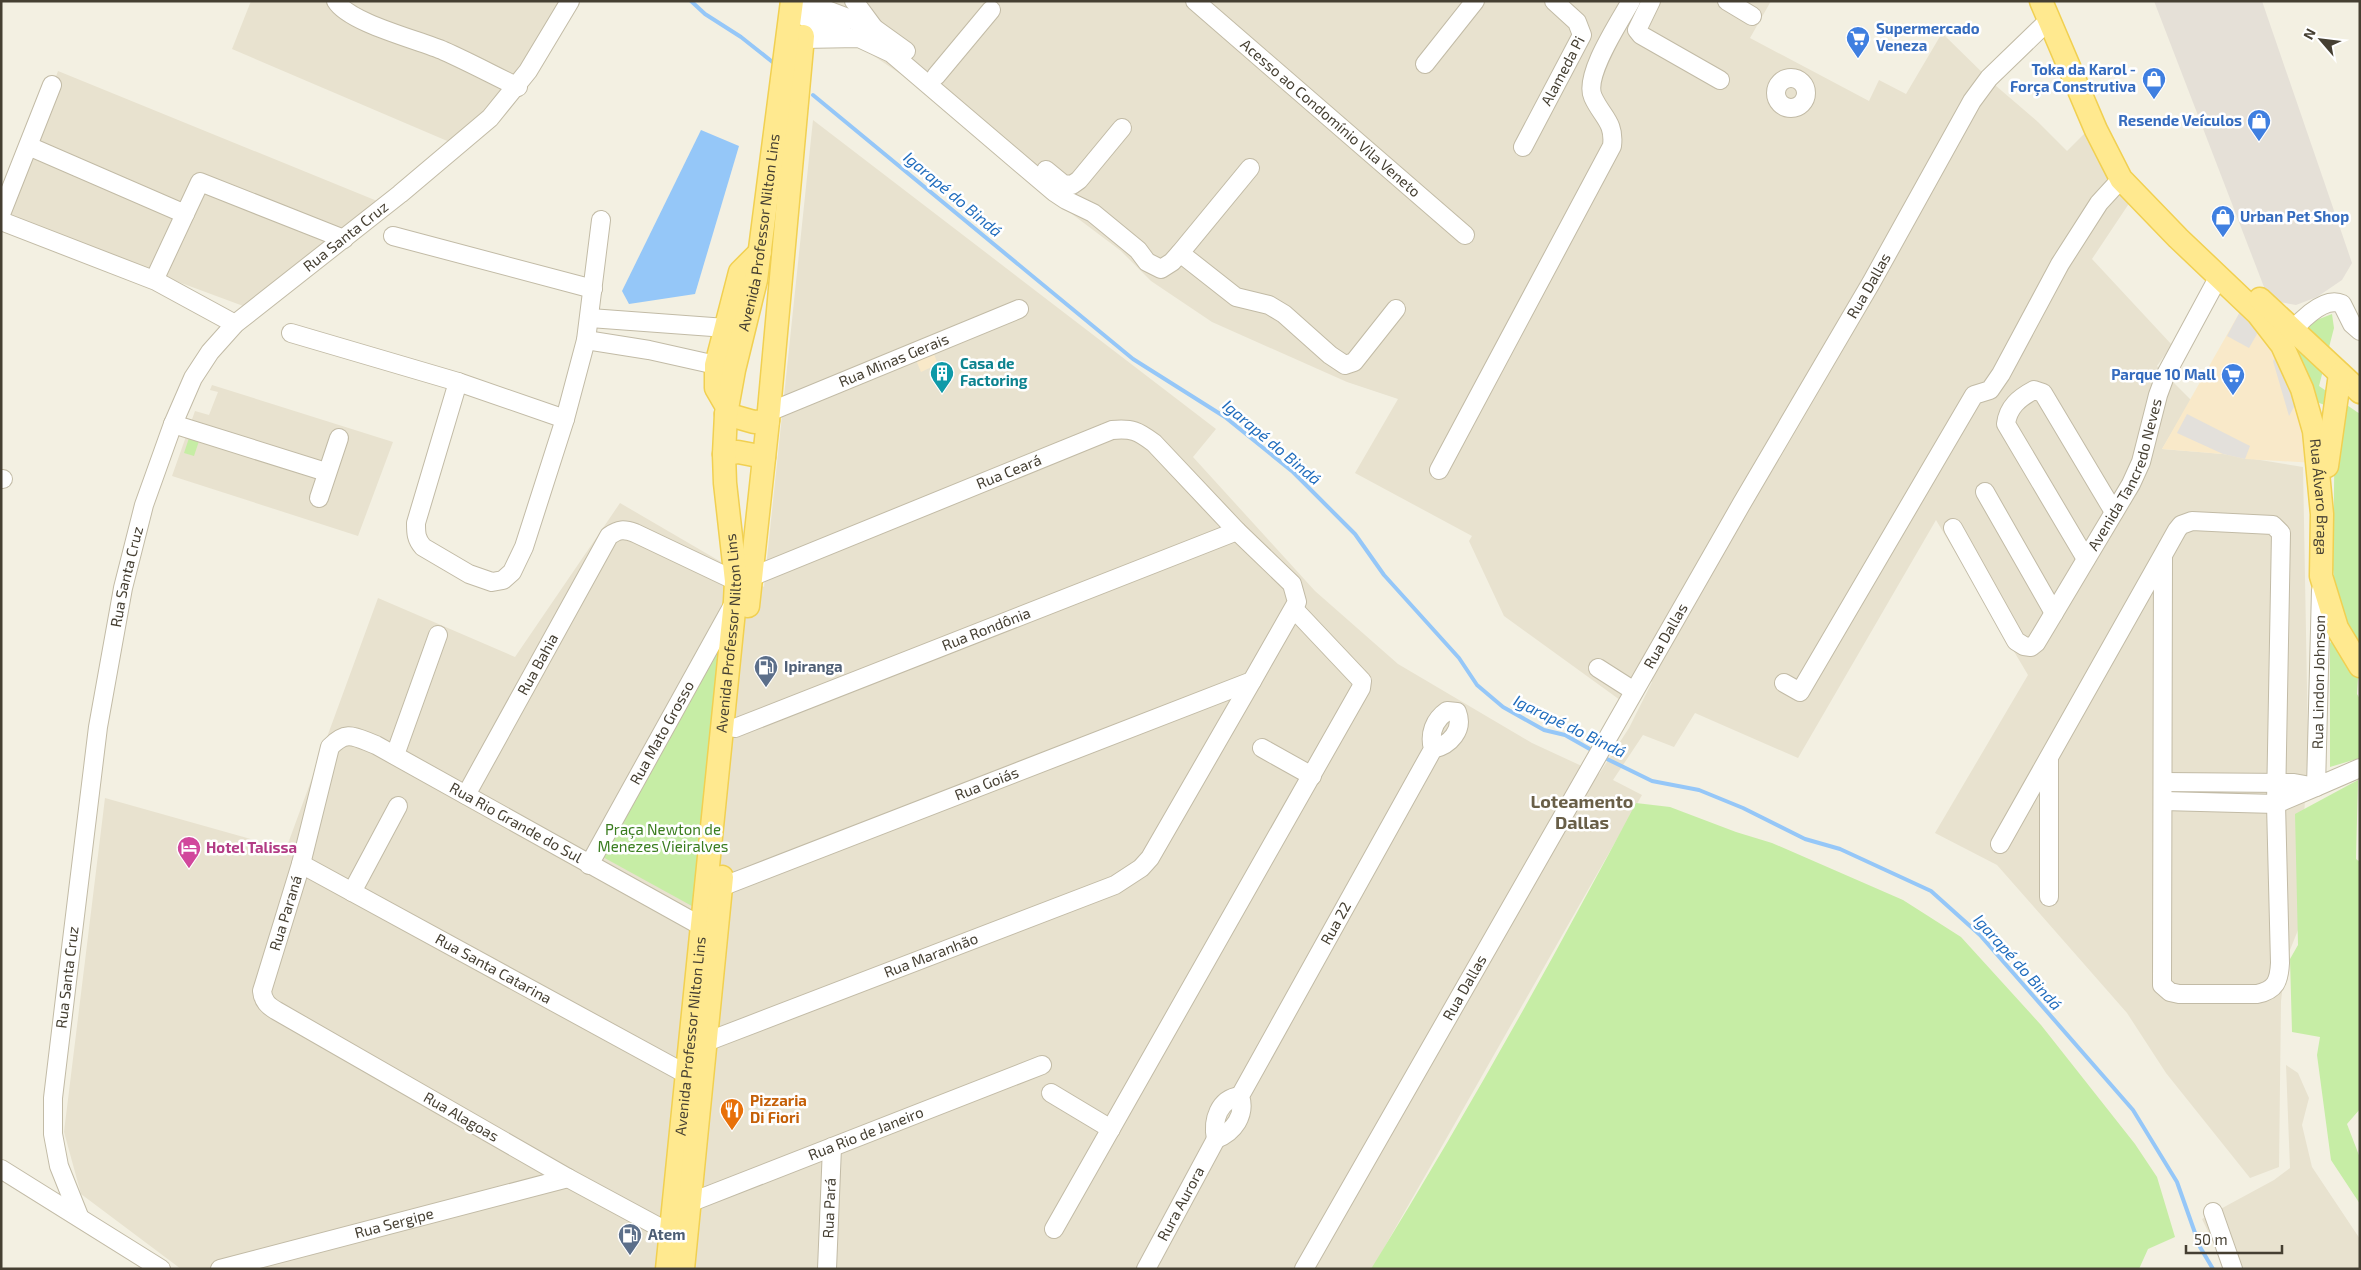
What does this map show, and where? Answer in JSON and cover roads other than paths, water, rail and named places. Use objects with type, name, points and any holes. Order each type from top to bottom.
[{"type":"main road","points":[[2049,8],[2096,130],[2122,179],[2178,238],[2258,314],[2340,374],[2360,392]]},
{"type":"main road","points":[[2049,8],[2132,171],[2288,337]]},
{"type":"main road","name":"Avenida Professor Nilton Lins","points":[[667,1269],[701,926],[741,586],[764,457],[769,417],[789,90],[802,12]]},
{"type":"main road","name":"Avenida Professor Nilton Lins","points":[[792,63],[802,12]]},
{"type":"main road","name":"Avenida Professor Nilton Lins","points":[[683,1269],[735,728],[741,586],[724,454],[727,411],[734,370],[752,302],[789,90]]},
{"type":"main road","points":[[760,252],[740,272],[716,365],[716,388],[727,411],[754,422],[769,417]]},
{"type":"main road","name":"Rua Álvaro Braga","points":[[2288,337],[2314,431],[2322,514],[2322,576],[2337,628],[2353,641],[2360,666]]},
{"type":"main road","points":[[2322,514],[2332,422],[2340,374]]},
{"type":"main road","points":[[724,454],[738,452],[764,457]]},
{"type":"street","points":[[336,1],[347,13],[366,22],[442,51],[518,87]]},
{"type":"street","name":"Rua Santa Cruz","points":[[79,1216],[59,1166],[53,1134],[53,1098],[98,727],[123,588],[144,505],[173,424],[193,378],[210,352],[235,324],[344,239],[459,146],[490,118],[518,87],[570,1]]},
{"type":"street","points":[[854,1],[874,28],[936,76],[1063,184],[1072,185],[1079,180],[1122,128]]},
{"type":"street","name":"Acesso ao Condomínio Vila Veneto","points":[[1194,1],[1465,235]]},
{"type":"street","points":[[1425,64],[1475,1]]},
{"type":"street","name":"Alameda Pi","points":[[1523,147],[1582,36],[1577,22],[1554,1]]},
{"type":"street","points":[[1439,470],[1612,146],[1611,125],[1593,96],[1591,79],[1631,1]]},
{"type":"street","points":[[1651,1],[1638,24],[1637,30],[1641,35],[1720,80]]},
{"type":"street","points":[[1727,1],[1752,16]]},
{"type":"street","name":"Rua Dallas","points":[[1304,1269],[1592,764],[1871,283],[1972,101],[1989,78],[2049,8]]},
{"type":"street","points":[[936,76],[991,10]]},
{"type":"street","points":[[802,12],[874,28]]},
{"type":"street","points":[[802,12],[848,37],[859,38],[874,45],[903,62],[1054,192],[1093,213],[1138,250],[1147,262],[1161,269],[1172,262],[1180,253],[1250,168]]},
{"type":"street","points":[[1,214],[52,84]]},
{"type":"street","points":[[32,148],[185,214]]},
{"type":"street","points":[[1784,683],[1800,692],[1974,395],[1990,390],[2001,374],[2060,264],[2099,203],[2122,179]]},
{"type":"street","points":[[157,274],[200,182],[344,239]]},
{"type":"street","points":[[458,382],[416,523],[417,540],[423,547],[469,574],[492,582],[504,580],[512,572],[524,548],[565,419],[590,318],[601,220]]},
{"type":"street","points":[[1,221],[156,281],[235,324]]},
{"type":"street","points":[[392,236],[594,289]]},
{"type":"street","points":[[1180,253],[1236,297],[1269,305],[1284,314],[1330,354],[1348,365],[1354,362],[1396,309]]},
{"type":"street","name":"Avenida Tancredo Neves","points":[[1953,528],[2016,641],[2024,646],[2031,647],[2036,643],[2054,613],[2142,462],[2158,395],[2165,376],[2219,276]]},
{"type":"street","points":[[2288,337],[2316,310],[2337,302],[2342,304],[2352,324],[2360,331]]},
{"type":"street","name":"Rua Minas Gerais","points":[[769,417],[1019,309]]},
{"type":"street","points":[[590,318],[677,326],[726,328]]},
{"type":"street","points":[[649,350],[658,338],[677,326]]},
{"type":"street","points":[[291,333],[458,382],[565,419]]},
{"type":"street","points":[[586,340],[649,350],[716,365]]},
{"type":"street","points":[[2086,559],[2006,424],[2007,415],[2020,398],[2034,390],[2043,393],[2114,512]]},
{"type":"street","points":[[173,424],[326,472]]},
{"type":"street","name":"Rua Ceará","points":[[741,586],[1112,430],[1128,428],[1140,433],[1154,443],[1237,531]]},
{"type":"street","points":[[319,498],[326,472],[339,438]]},
{"type":"street","points":[[1985,492],[2054,613]]},
{"type":"street","points":[[2000,844],[2163,555],[2181,525],[2192,521],[2265,523],[2278,528],[2281,533],[2276,783],[2280,963],[2278,980],[2269,991],[2257,994],[2179,994],[2170,992],[2162,985],[2163,555]]},
{"type":"street","name":"Rua Bahia","points":[[466,794],[609,536],[616,531],[625,529],[741,586]]},
{"type":"street","points":[[1237,531],[1292,584],[1296,597],[1294,609],[1252,681]]},
{"type":"street","name":"Rua Rondônia","points":[[735,728],[1237,531]]},
{"type":"street","name":"Rua Lindon Johnson","points":[[2316,787],[2322,576]]},
{"type":"street","name":"Rua Mato Grosso","points":[[589,864],[741,586]]},
{"type":"street","points":[[1054,1229],[1361,688],[1362,681],[1294,609]]},
{"type":"street","points":[[395,755],[438,636]]},
{"type":"street","points":[[1598,668],[1634,691]]},
{"type":"street","name":"Rua Maranhão","points":[[706,1042],[1115,885],[1141,868],[1150,858],[1252,681]]},
{"type":"street","name":"Rua Goiás","points":[[721,887],[1252,681]]},
{"type":"street","name":"Rua Rio Grande do Sul","points":[[330,747],[342,736],[352,736],[376,745],[701,926]]},
{"type":"street","name":"Rua Paraná","points":[[262,991],[301,864],[330,747]]},
{"type":"street","points":[[1262,748],[1312,776]]},
{"type":"street","name":"Rua 22","points":[[1216,1139],[1230,1132],[1238,1121],[1242,1110],[1240,1096],[1433,749]]},
{"type":"street","points":[[2049,757],[2049,896]]},
{"type":"street","points":[[2162,801],[2276,804],[2360,768]]},
{"type":"street","points":[[2162,782],[2294,783],[2316,787]]},
{"type":"street","points":[[352,892],[398,806]]},
{"type":"street","name":"Rua Santa Catarina","points":[[301,864],[686,1074]]},
{"type":"street","name":"Rua Alagoas","points":[[262,991],[263,998],[268,1006],[276,1011],[568,1178],[670,1232]]},
{"type":"street","name":"Rua Rio de Janeiro","points":[[690,1203],[1042,1065]]},
{"type":"street","points":[[1051,1093],[1111,1129]]},
{"type":"street","name":"Rura Aurora","points":[[1146,1269],[1216,1139]]},
{"type":"street","name":"Rua Pará","points":[[827,1269],[832,1147]]},
{"type":"street","points":[[1,1169],[161,1269]]},
{"type":"street","name":"Rua Sergipe","points":[[220,1269],[568,1178]]},
{"type":"street","points":[[2214,1212],[2233,1269]]},
{"type":"water","points":[[701,130],[739,146],[695,294],[629,304],[622,291]]},
{"type":"waterway","name":"Igarapé do Bindá","points":[[691,1],[705,14],[741,37],[775,64]]},
{"type":"waterway","name":"Igarapé do Bindá","points":[[813,95],[1133,359],[1225,417],[1293,472],[1355,534],[1384,575],[1459,658],[1477,685],[1503,707],[1544,730],[1565,735],[1595,752]]},
{"type":"waterway","name":"Igarapé do Bindá","points":[[1603,757],[1652,781],[1699,790],[1743,808],[1805,839],[1840,849],[1931,891],[1980,935],[2133,1110],[2177,1182],[2200,1247],[2213,1269]]},
{"type":"place","name":"Supermercado Veneza","points":[[1858,59]]},
{"type":"place","name":"Toka da Karol - Força Construtiva","points":[[2154,100]]},
{"type":"place","name":"Resende Veículos","points":[[2259,142]]},
{"type":"place","name":"Urban Pet Shop","points":[[2223,238]]},
{"type":"place","name":"Casa de Factoring","points":[[942,394]]},
{"type":"place","name":"Parque 10 Mall","points":[[2233,396]]},
{"type":"place","name":"Ipiranga","points":[[766,688]]},
{"type":"place","name":"Hotel Talissa","points":[[189,869]]},
{"type":"place","name":"Pizzaria Di Fiori","points":[[732,1131]]},
{"type":"place","name":"Atem","points":[[630,1256]]},
{"type":"district","name":"Loteamento Dallas","points":[[1582,812]]},
{"type":"park label","name":"Praça Newton de Menezes Vieiralves","points":[[663,838]]}]
